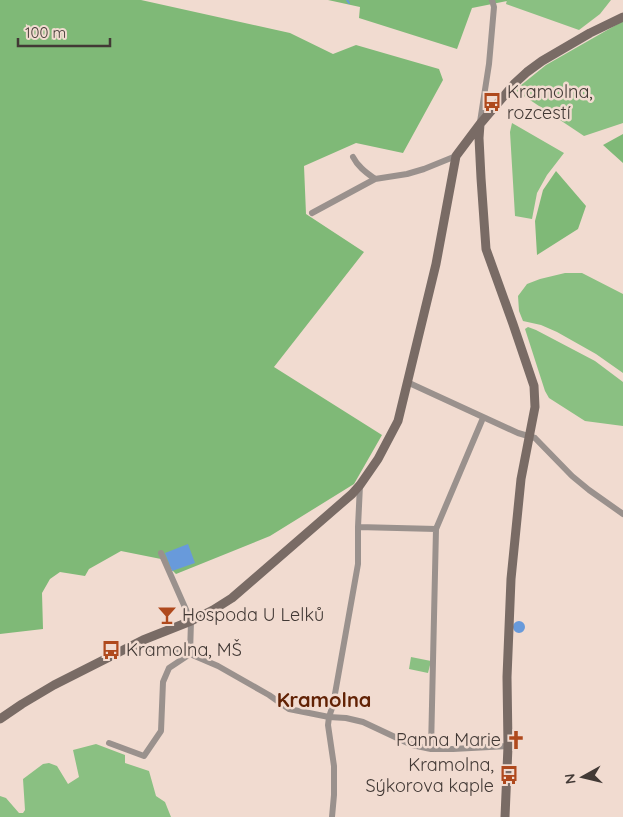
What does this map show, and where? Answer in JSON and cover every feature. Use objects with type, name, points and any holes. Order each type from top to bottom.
[{"type":"street","points":[[492,0],[494,7],[489,64],[479,138],[486,249],[534,386],[535,407],[521,479],[511,579],[507,677],[508,746],[505,817]]},
{"type":"street","points":[[0,719],[54,684],[129,646],[191,621],[232,598],[352,494],[378,459],[398,421],[436,264],[456,156],[480,124],[515,83],[527,72],[590,33],[623,16]]},
{"type":"street","points":[[312,213],[375,179],[408,174],[456,156]]},
{"type":"street","points":[[353,157],[355,162],[375,179]]},
{"type":"street","points":[[408,382],[483,418],[535,438],[589,490],[623,514]]},
{"type":"street","points":[[431,749],[436,529],[483,418]]},
{"type":"street","points":[[332,817],[334,766],[328,725],[358,564],[360,484]]},
{"type":"street","points":[[358,527],[436,529]]},
{"type":"street","points":[[161,553],[191,621],[190,654]]},
{"type":"street","points":[[129,646],[190,654],[218,666],[269,695],[289,709],[363,722],[412,745],[431,749],[508,746]]},
{"type":"street","points":[[109,743],[144,756],[161,731],[163,682],[166,675],[170,668],[190,654]]},
{"type":"green space","points":[[0,0],[141,0],[290,33],[333,54],[356,45],[439,69],[443,80],[403,153],[356,143],[304,166],[306,214],[364,252],[274,367],[382,435],[354,484],[270,536],[176,574],[161,559],[121,551],[89,569],[85,576],[60,572],[50,579],[42,593],[43,629],[0,634]]},
{"type":"green space","points":[[328,0],[507,1],[472,8],[457,49],[359,18],[360,7]]},
{"type":"green space","points":[[507,0],[611,0],[600,14],[579,30],[506,4]]},
{"type":"green space","points":[[623,21],[623,123],[584,136],[515,90],[546,65]]},
{"type":"green space","points":[[512,123],[564,153],[547,175],[537,193],[532,219],[515,216],[510,132]]},
{"type":"green space","points":[[623,134],[623,163],[603,145]]},
{"type":"green space","points":[[556,171],[586,206],[578,229],[537,255],[535,221],[543,190]]},
{"type":"green space","points":[[565,273],[582,273],[623,294],[623,373],[596,354],[557,332],[541,325],[523,321],[519,311],[518,296],[527,284]]},
{"type":"green space","points":[[528,327],[595,361],[623,382],[623,426],[585,421],[549,398],[525,329]]},
{"type":"green space","points":[[411,657],[431,661],[428,673],[409,669]]},
{"type":"green space","points":[[96,744],[125,755],[125,763],[149,771],[156,796],[165,802],[171,817],[0,817],[0,796],[6,798],[19,813],[23,813],[25,810],[23,779],[43,764],[49,763],[57,766],[68,784],[79,777],[73,750]]},
{"type":"water","points":[[188,544],[195,563],[172,571],[165,553]]},
{"type":"water","points":[[517,621],[521,621],[525,627],[521,633],[517,633],[513,629],[513,625]]},
{"type":"place","name":"Kramolna, rozcestí","points":[[492,102]]},
{"type":"place","name":"Hospoda U Lelků","points":[[167,615]]},
{"type":"place","name":"Kramolna, MŠ","points":[[111,650]]},
{"type":"place","name":"Panna Marie","points":[[516,740]]},
{"type":"place","name":"Kramolna, Sýkorova kaple","points":[[509,775]]},
{"type":"district","name":"Kramolna","points":[[324,700]]}]
